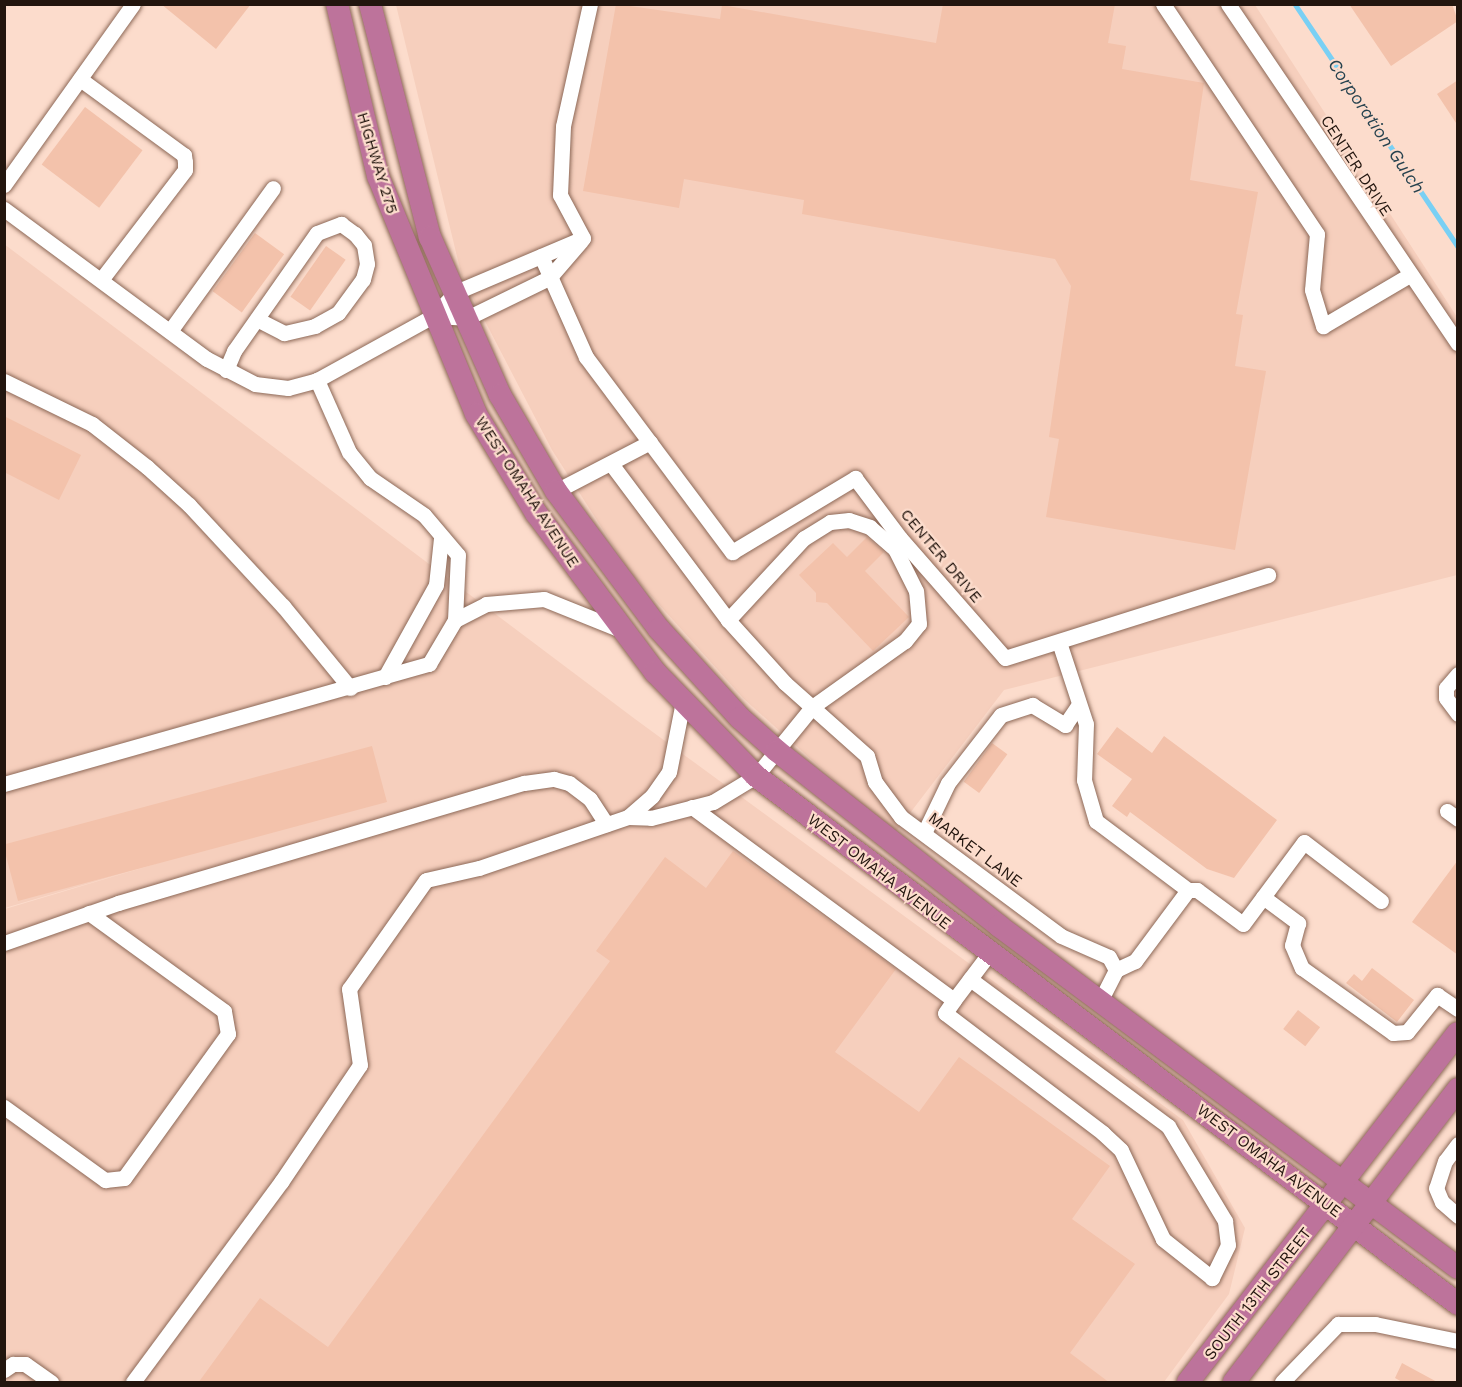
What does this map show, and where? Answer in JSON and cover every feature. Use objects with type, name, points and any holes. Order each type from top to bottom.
[{"type":"highway","name":"HIGHWAY 275","points":[[337,4],[378,176],[433,316]]},
{"type":"highway","name":"HIGHWAY 275","points":[[370,4],[430,237],[456,292]]},
{"type":"highway","name":"WEST OMAHA AVENUE","points":[[456,292],[500,395],[556,491],[619,580],[666,637],[740,718],[777,751],[1100,1002],[1458,1268]]},
{"type":"highway","name":"WEST OMAHA AVENUE","points":[[433,316],[476,414],[536,513],[621,630],[683,701],[756,776],[988,955],[1458,1304]]},
{"type":"highway","name":"SOUTH 13TH STREET","points":[[1188,1383],[1328,1206],[1458,1033]]},
{"type":"highway","name":"SOUTH 13TH STREET","points":[[1233,1383],[1458,1089]]},
{"type":"street","points":[[4,185],[134,4]]},
{"type":"street","points":[[583,238],[560,195],[563,126],[590,4]]},
{"type":"street","points":[[1163,4],[1317,234],[1312,290],[1323,326],[1408,276]]},
{"type":"street","name":"CENTER DRIVE","points":[[1228,4],[1408,276],[1458,344]]},
{"type":"street","points":[[80,79],[184,155],[185,162],[185,170],[101,280]]},
{"type":"street","points":[[170,331],[273,188]]},
{"type":"street","points":[[4,209],[226,370],[255,384],[288,388],[317,380],[433,316],[456,292],[583,238]]},
{"type":"street","points":[[226,370],[257,319],[317,233],[330,225],[341,224],[364,245],[367,264],[363,279],[338,313],[315,326],[284,333],[257,319]]},
{"type":"street","points":[[433,316],[467,318],[549,278],[583,238]]},
{"type":"street","points":[[541,256],[586,357],[650,442],[612,465],[556,491]]},
{"type":"street","points":[[4,784],[429,664],[455,620],[458,555],[441,538],[424,515],[370,478],[349,452],[317,380]]},
{"type":"street","points":[[4,381],[92,424],[147,467],[189,505],[284,606],[350,688]]},
{"type":"street","name":"CENTER DRIVE","points":[[650,442],[732,552],[855,478],[900,538],[1005,658],[1268,575]]},
{"type":"street","name":"MARKET LANE","points":[[612,465],[728,620],[812,707],[867,756],[875,782],[888,802],[924,833],[1061,936],[1100,949],[1116,970]]},
{"type":"street","points":[[133,1383],[281,1182],[360,1065],[349,989],[426,880],[479,868],[628,817],[651,818],[713,802],[756,776],[812,707],[905,641],[918,624],[916,591],[894,549],[870,527],[849,520],[830,522],[804,538],[728,620]]},
{"type":"street","points":[[385,677],[436,585],[441,538]]},
{"type":"street","points":[[455,620],[486,604],[544,599],[621,630]]},
{"type":"street","points":[[1059,642],[1078,706],[1086,724],[1084,780],[1096,821],[1188,890],[1197,890],[1243,924],[1304,842],[1381,900]]},
{"type":"street","points":[[1458,675],[1446,688],[1446,698],[1458,714]]},
{"type":"street","points":[[628,817],[652,796],[669,772],[683,701]]},
{"type":"street","points":[[924,833],[948,783],[1001,715],[1032,705],[1065,725],[1078,706]]},
{"type":"street","points":[[4,943],[89,913],[524,783],[554,779],[569,783],[590,799],[606,824]]},
{"type":"street","points":[[692,807],[954,1000]]},
{"type":"street","points":[[1100,1002],[1116,970],[1135,961],[1188,890]]},
{"type":"street","points":[[1263,897],[1298,923],[1292,945],[1302,968],[1393,1033],[1407,1032],[1437,995],[1458,1009]]},
{"type":"street","points":[[4,1107],[105,1180],[124,1178],[228,1034],[224,1011],[89,913]]},
{"type":"street","points":[[970,979],[1168,1126],[1225,1221],[1228,1245],[1212,1278],[1163,1239],[1120,1150],[945,1013],[954,1000],[988,955]]},
{"type":"street","points":[[1458,1144],[1445,1161],[1436,1188],[1442,1202],[1458,1216]]},
{"type":"street","points":[[1282,1383],[1338,1324],[1375,1324],[1458,1341]]},
{"type":"street","points":[[4,1370],[12,1364],[25,1364],[51,1383]]},
{"type":"shaded area","points":[[396,5],[1255,5],[1457,317],[1457,575],[1004,690],[894,834],[743,698],[630,572],[552,450],[462,277]]},
{"type":"shaded area","points":[[4,244],[635,719],[1183,1120],[1245,1228],[1229,1294],[1164,1382],[5,1382],[5,909],[175,858],[5,908]]},
{"type":"building","points":[[161,4],[251,4],[216,49]]},
{"type":"building","points":[[616,4],[720,19],[722,5],[936,43],[943,4],[1115,4],[1108,43],[1126,46],[1122,69],[1204,83],[1190,180],[1258,192],[1236,314],[1243,315],[1235,366],[1266,371],[1235,550],[1046,517],[1059,439],[1049,437],[1071,286],[1055,259],[802,214],[804,200],[684,179],[679,208],[583,191]]},
{"type":"building","points":[[1349,4],[1452,4],[1458,21],[1391,66]]},
{"type":"building","points":[[1458,80],[1458,126],[1437,94]]},
{"type":"building","points":[[85,107],[143,150],[99,208],[42,165]]},
{"type":"building","points":[[255,233],[284,254],[242,312],[213,291]]},
{"type":"building","points":[[326,246],[346,260],[310,311],[290,297]]},
{"type":"building","points":[[4,416],[81,455],[59,500],[4,472]]},
{"type":"building","points":[[867,537],[884,552],[865,571],[909,617],[873,651],[827,603],[816,602],[816,593],[799,575],[833,543],[847,557]]},
{"type":"building","points":[[1117,727],[1152,753],[1164,736],[1277,820],[1234,878],[1207,869],[1130,812],[1127,817],[1112,806],[1132,779],[1097,754]]},
{"type":"building","points":[[992,743],[1007,754],[979,793],[964,782]]},
{"type":"building","points":[[372,746],[387,802],[18,901],[4,845]]},
{"type":"building","points":[[733,851],[896,969],[835,1052],[919,1112],[959,1057],[1110,1166],[1072,1219],[1135,1264],[1070,1353],[1110,1383],[198,1383],[260,1298],[328,1347],[610,961],[596,951],[665,857],[706,888]]},
{"type":"building","points":[[1458,860],[1458,955],[1412,922]]},
{"type":"building","points":[[1372,968],[1414,1000],[1397,1022],[1346,983],[1354,974],[1362,981]]},
{"type":"building","points":[[1298,1010],[1320,1027],[1305,1046],[1283,1029]]},
{"type":"building","points":[[1402,1363],[1439,1383],[1404,1383],[1395,1378]]},
{"type":"waterway","name":"Corporation Gulch","points":[[1295,4],[1458,247]]}]
